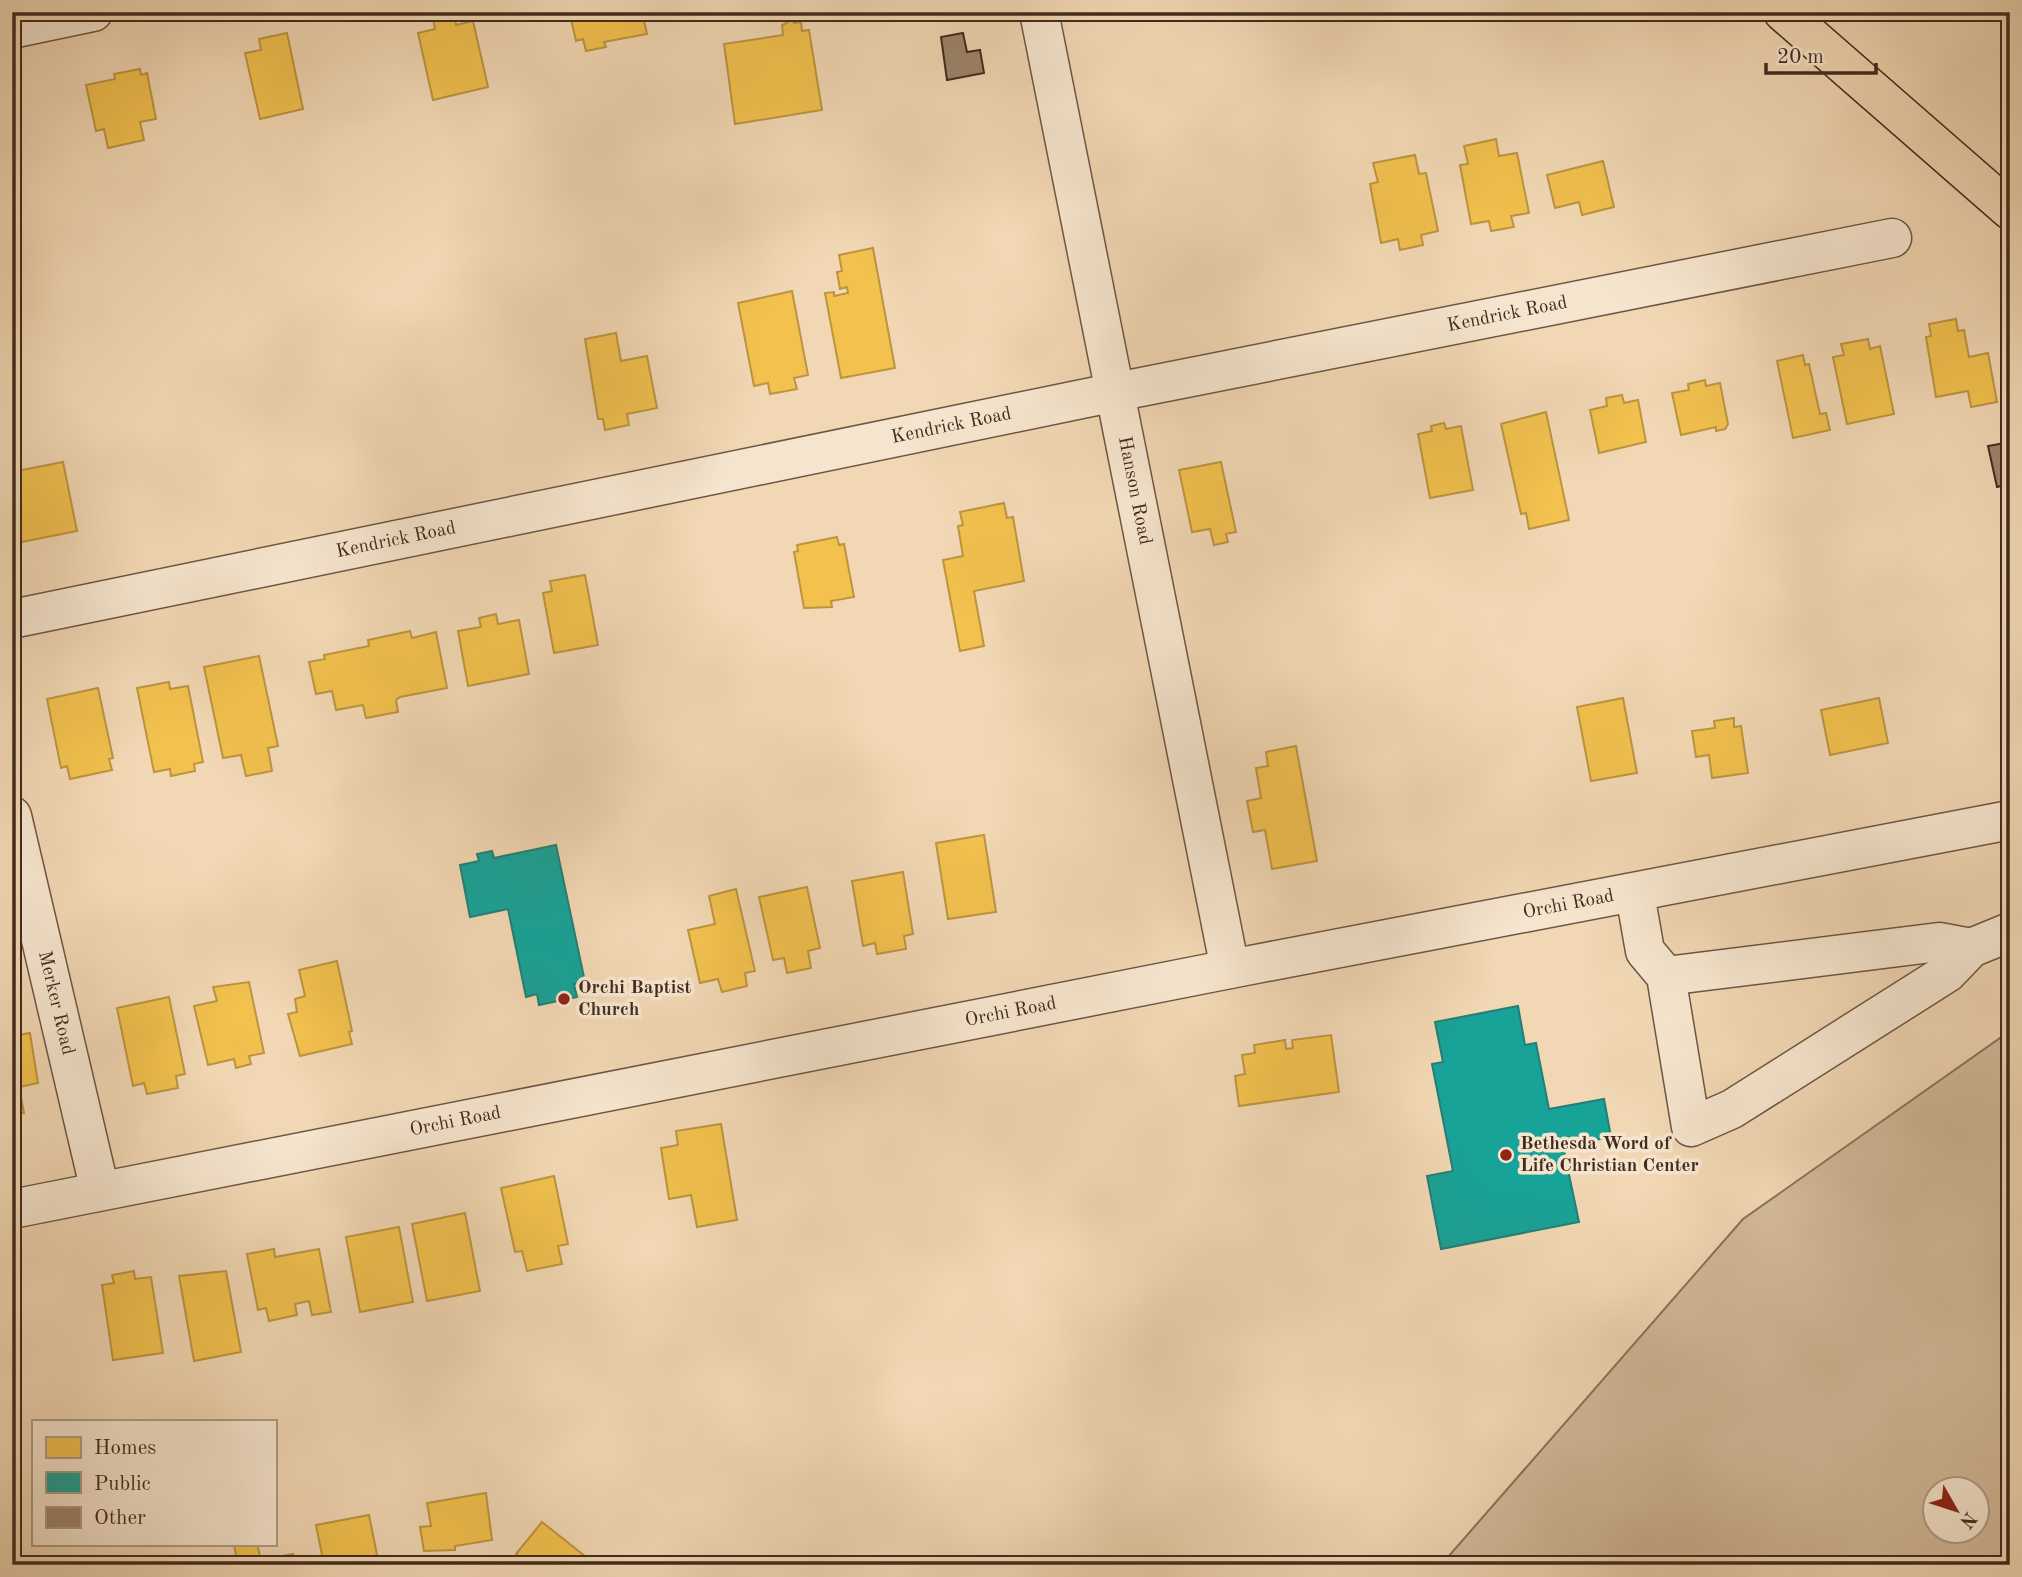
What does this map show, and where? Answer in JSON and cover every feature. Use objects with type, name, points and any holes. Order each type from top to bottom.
[{"type":"main road","points":[[1783,12],[2010,210]]},
{"type":"street","points":[[12,29],[93,12]]},
{"type":"street","name":"Hanson Road","points":[[1039,12],[1230,969]]},
{"type":"street","name":"Kendrick Road","points":[[12,618],[1116,392],[1892,238]]},
{"type":"street","name":"Merker Road","points":[[12,816],[100,1191]]},
{"type":"street","name":"Orchi Road","points":[[12,1209],[1230,969],[1634,894],[2010,820]]},
{"type":"street","points":[[1634,894],[1645,951],[1666,976],[1691,1128],[1732,1109],[1947,973],[1971,948],[2010,932]]},
{"type":"street","points":[[1666,976],[1939,942],[1971,948]]},
{"type":"shaded area","points":[[2010,1031],[2010,1565],[1441,1565],[1743,1219]]},
{"type":"building: Homes","points":[[594,12],[642,12],[647,34],[604,42],[606,47],[586,51],[583,39],[576,41],[571,19]]},
{"type":"building: Homes","points":[[454,14],[456,25],[473,21],[488,87],[433,100],[418,33],[435,29],[433,19]]},
{"type":"building: Homes","points":[[794,19],[794,23],[801,22],[802,31],[809,30],[822,110],[735,124],[724,44],[783,35],[782,25]]},
{"type":"building: Homes","points":[[287,33],[303,109],[260,119],[245,53],[261,50],[259,39]]},
{"type":"building: Homes","points":[[140,69],[141,75],[147,73],[156,119],[140,122],[144,140],[108,148],[104,129],[96,131],[86,85],[115,79],[114,74]]},
{"type":"building: Homes","points":[[1496,139],[1499,156],[1517,153],[1529,213],[1511,216],[1514,227],[1491,231],[1489,221],[1471,224],[1460,165],[1468,164],[1464,146]]},
{"type":"building: Homes","points":[[1415,155],[1419,174],[1426,173],[1438,231],[1421,235],[1423,245],[1400,250],[1398,239],[1381,243],[1370,184],[1378,182],[1373,163]]},
{"type":"building: Homes","points":[[1603,161],[1614,207],[1582,215],[1579,202],[1555,208],[1547,175]]},
{"type":"building: Homes","points":[[873,248],[895,368],[841,378],[825,293],[834,292],[834,296],[848,293],[847,287],[840,289],[837,272],[842,271],[839,255]]},
{"type":"building: Homes","points":[[792,291],[808,375],[794,378],[797,389],[770,394],[768,383],[754,386],[738,303]]},
{"type":"building: Homes","points":[[1956,319],[1958,331],[1964,330],[1969,357],[1988,353],[1997,402],[1971,407],[1968,391],[1936,397],[1926,337],[1931,336],[1929,324]]},
{"type":"building: Homes","points":[[616,333],[621,361],[647,356],[657,408],[627,414],[629,425],[605,430],[603,419],[598,419],[585,339]]},
{"type":"building: Homes","points":[[1868,339],[1870,349],[1880,346],[1894,414],[1847,424],[1833,357],[1844,355],[1841,344]]},
{"type":"building: Homes","points":[[1803,355],[1805,365],[1809,364],[1820,414],[1826,413],[1830,430],[1793,438],[1777,361]]},
{"type":"building: Homes","points":[[1705,380],[1706,386],[1720,383],[1728,424],[1725,429],[1716,431],[1716,427],[1681,435],[1672,393],[1689,390],[1688,384]]},
{"type":"building: Homes","points":[[1622,395],[1624,403],[1638,400],[1646,442],[1599,453],[1590,410],[1607,406],[1606,398]]},
{"type":"building: Homes","points":[[1546,412],[1569,520],[1529,529],[1526,513],[1521,514],[1501,424]]},
{"type":"building: Homes","points":[[1444,423],[1446,429],[1461,426],[1473,490],[1430,498],[1418,434],[1432,431],[1431,426]]},
{"type":"building: Homes","points":[[63,462],[77,531],[12,544],[12,472]]},
{"type":"building: Homes","points":[[1221,462],[1236,532],[1226,534],[1228,542],[1214,545],[1210,529],[1192,532],[1179,470]]},
{"type":"building: Homes","points":[[1004,503],[1007,518],[1013,517],[1024,581],[974,591],[984,646],[960,651],[943,560],[963,556],[958,526],[963,525],[960,512]]},
{"type":"building: Homes","points":[[837,537],[839,545],[844,544],[854,597],[831,601],[832,607],[804,608],[794,552],[798,551],[797,545]]},
{"type":"building: Homes","points":[[585,575],[598,645],[554,653],[543,593],[552,591],[550,581]]},
{"type":"building: Homes","points":[[496,614],[498,624],[519,620],[529,674],[468,686],[458,631],[481,627],[479,618]]},
{"type":"building: Homes","points":[[410,631],[412,638],[436,632],[447,688],[400,697],[396,700],[398,712],[366,718],[363,705],[336,710],[332,691],[316,694],[309,662],[325,659],[324,655],[369,646],[368,640]]},
{"type":"building: Homes","points":[[259,656],[278,746],[268,748],[272,771],[246,776],[241,755],[223,758],[204,667]]},
{"type":"building: Homes","points":[[169,682],[170,689],[188,686],[203,762],[194,764],[195,771],[171,776],[170,769],[154,772],[137,688]]},
{"type":"building: Homes","points":[[98,688],[113,758],[109,759],[112,770],[70,779],[67,766],[61,768],[47,699]]},
{"type":"building: Homes","points":[[1623,698],[1637,773],[1591,781],[1577,707]]},
{"type":"building: Homes","points":[[1879,698],[1888,743],[1830,755],[1821,710]]},
{"type":"building: Homes","points":[[1734,718],[1734,727],[1741,726],[1748,773],[1712,778],[1709,755],[1696,757],[1692,731],[1715,728],[1714,721]]},
{"type":"building: Homes","points":[[1296,746],[1317,861],[1272,869],[1265,830],[1253,832],[1247,801],[1261,798],[1256,768],[1268,766],[1266,752]]},
{"type":"building: Homes","points":[[984,835],[996,912],[948,919],[936,843]]},
{"type":"building: Homes","points":[[903,872],[913,934],[904,936],[906,949],[877,954],[875,943],[863,946],[852,881]]},
{"type":"building: Homes","points":[[807,887],[820,948],[808,951],[811,968],[787,973],[784,958],[773,960],[759,897]]},
{"type":"building: Homes","points":[[736,889],[755,971],[745,973],[747,986],[722,992],[718,979],[700,983],[688,930],[715,924],[709,896]]},
{"type":"building: Homes","points":[[337,961],[352,1031],[349,1032],[352,1044],[300,1056],[288,1014],[297,1012],[295,999],[305,996],[299,970]]},
{"type":"building: Homes","points":[[249,982],[264,1053],[249,1056],[251,1064],[236,1068],[234,1059],[208,1065],[194,1006],[217,1001],[213,987]]},
{"type":"building: Homes","points":[[169,997],[185,1074],[176,1076],[178,1088],[147,1094],[144,1083],[133,1086],[117,1008]]},
{"type":"building: Homes","points":[[30,1033],[38,1083],[19,1087],[24,1113],[12,1115],[12,1036]]},
{"type":"building: Homes","points":[[1331,1035],[1339,1092],[1239,1106],[1235,1076],[1245,1074],[1242,1055],[1255,1053],[1254,1045],[1285,1040],[1286,1049],[1293,1048],[1292,1040]]},
{"type":"building: Homes","points":[[721,1124],[737,1220],[697,1227],[691,1195],[669,1199],[661,1148],[678,1145],[676,1131]]},
{"type":"building: Homes","points":[[554,1176],[568,1244],[558,1246],[562,1264],[527,1271],[522,1251],[515,1252],[501,1188]]},
{"type":"building: Homes","points":[[465,1213],[480,1291],[427,1301],[412,1224]]},
{"type":"building: Homes","points":[[399,1227],[413,1302],[360,1312],[346,1237]]},
{"type":"building: Homes","points":[[274,1249],[275,1257],[319,1249],[331,1312],[312,1315],[309,1301],[295,1304],[297,1315],[269,1321],[266,1308],[258,1310],[247,1254]]},
{"type":"building: Homes","points":[[134,1271],[135,1279],[151,1277],[163,1353],[113,1360],[102,1285],[114,1283],[112,1275]]},
{"type":"building: Homes","points":[[226,1271],[241,1352],[194,1361],[179,1276]]},
{"type":"building: Homes","points":[[486,1493],[492,1540],[455,1546],[455,1550],[424,1551],[420,1527],[431,1526],[427,1503]]},
{"type":"building: Homes","points":[[369,1515],[379,1565],[324,1565],[316,1525]]},
{"type":"building: Homes","points":[[542,1522],[595,1564],[524,1562],[516,1554]]},
{"type":"building: Homes","points":[[234,1546],[258,1546],[261,1560],[293,1554],[295,1565],[238,1565]]},
{"type":"building: Homes","points":[[208,1559],[209,1565],[177,1565]]},
{"type":"building: Public","points":[[556,845],[585,982],[574,984],[577,997],[539,1005],[537,994],[526,997],[508,909],[470,917],[460,865],[479,861],[477,854],[492,851],[494,858]]},
{"type":"building: Public","points":[[1518,1006],[1525,1045],[1536,1043],[1549,1109],[1604,1099],[1611,1137],[1563,1146],[1579,1222],[1441,1249],[1427,1176],[1453,1171],[1432,1064],[1443,1062],[1435,1022]]},
{"type":"building: Other","points":[[963,33],[967,52],[980,50],[984,73],[947,80],[941,37]]},
{"type":"building: Other","points":[[2010,442],[2010,484],[1997,487],[1988,446]]},
{"type":"place","name":"Orchi Baptist Church","points":[[564,999]]},
{"type":"place","name":"Bethesda Word of Life Christian Center","points":[[1506,1155]]}]
